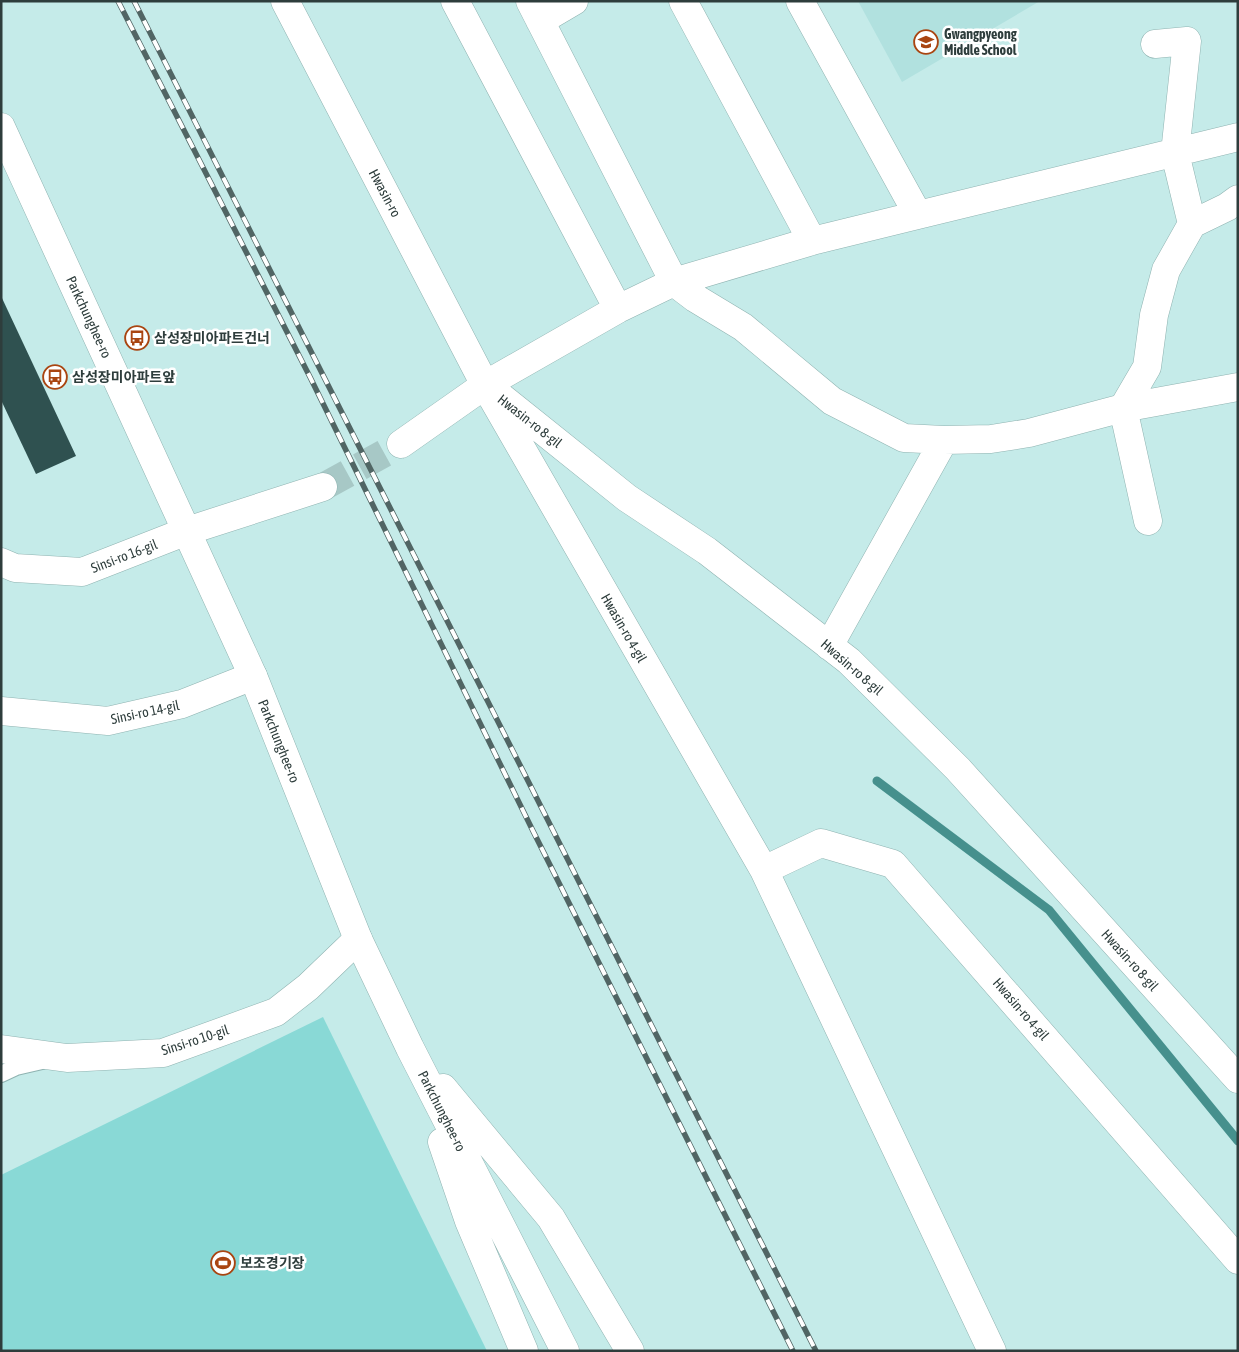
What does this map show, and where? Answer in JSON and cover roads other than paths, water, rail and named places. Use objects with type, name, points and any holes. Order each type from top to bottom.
[{"type":"street","name":"Hwasin-ro","points":[[285,1],[485,385]]},
{"type":"street","points":[[455,1],[618,309]]},
{"type":"street","points":[[574,1],[535,11],[674,282],[695,298],[743,327],[832,401],[904,438],[944,440],[991,439],[1029,433],[1123,408],[1238,387]]},
{"type":"street","points":[[683,1],[812,241]]},
{"type":"street","points":[[800,1],[918,215]]},
{"type":"street","points":[[1155,44],[1187,41],[1176,153],[1192,224]]},
{"type":"street","name":"Parkchunghee-ro","points":[[1,127],[253,676],[358,939],[410,1048],[565,1351]]},
{"type":"street","points":[[485,385],[618,309],[674,282],[812,241],[1238,137]]},
{"type":"street","points":[[1148,521],[1123,408],[1147,367],[1154,315],[1166,270],[1192,224],[1227,207],[1238,199]]},
{"type":"street","name":"Hwasin-ro 8-gil","points":[[401,444],[485,385],[627,498],[707,551],[849,661],[958,769],[1238,1079]]},
{"type":"street","name":"Hwasin-ro 4-gil","points":[[485,385],[764,870],[992,1351]]},
{"type":"street","points":[[829,646],[944,440]]},
{"type":"street","points":[[187,531],[323,486]]},
{"type":"street","name":"Sinsi-ro 16-gil","points":[[1,562],[15,568],[82,572],[187,531]]},
{"type":"street","name":"Sinsi-ro 14-gil","points":[[1,711],[108,721],[182,704],[253,676]]},
{"type":"street","name":"Hwasin-ro 4-gil","points":[[764,870],[821,843],[893,864],[1238,1260]]},
{"type":"street","name":"Sinsi-ro 10-gil","points":[[1,1049],[67,1058],[163,1053],[276,1012],[308,987],[358,939]]},
{"type":"street","points":[[410,1048],[469,1221],[524,1351]]},
{"type":"street","points":[[410,1048],[551,1218],[630,1351]]},
{"type":"lane","points":[[1,1074],[37,1061],[67,1058]]},
{"type":"waterway","points":[[877,781],[1049,910],[1238,1141]]},
{"type":"tunnel","points":[[323,487],[401,444]]},
{"type":"railway","points":[[118,1],[310,377],[533,831],[793,1351]]},
{"type":"railway","points":[[134,1],[816,1351]]},
{"type":"place","name":"Gwangpyeong Middle School","points":[[926,42]]},
{"type":"place","name":"삼성장미아파트건너","points":[[137,338]]},
{"type":"place","name":"삼성장미아파트앞","points":[[55,377]]},
{"type":"place","name":"보조경기장","points":[[223,1263]]}]
